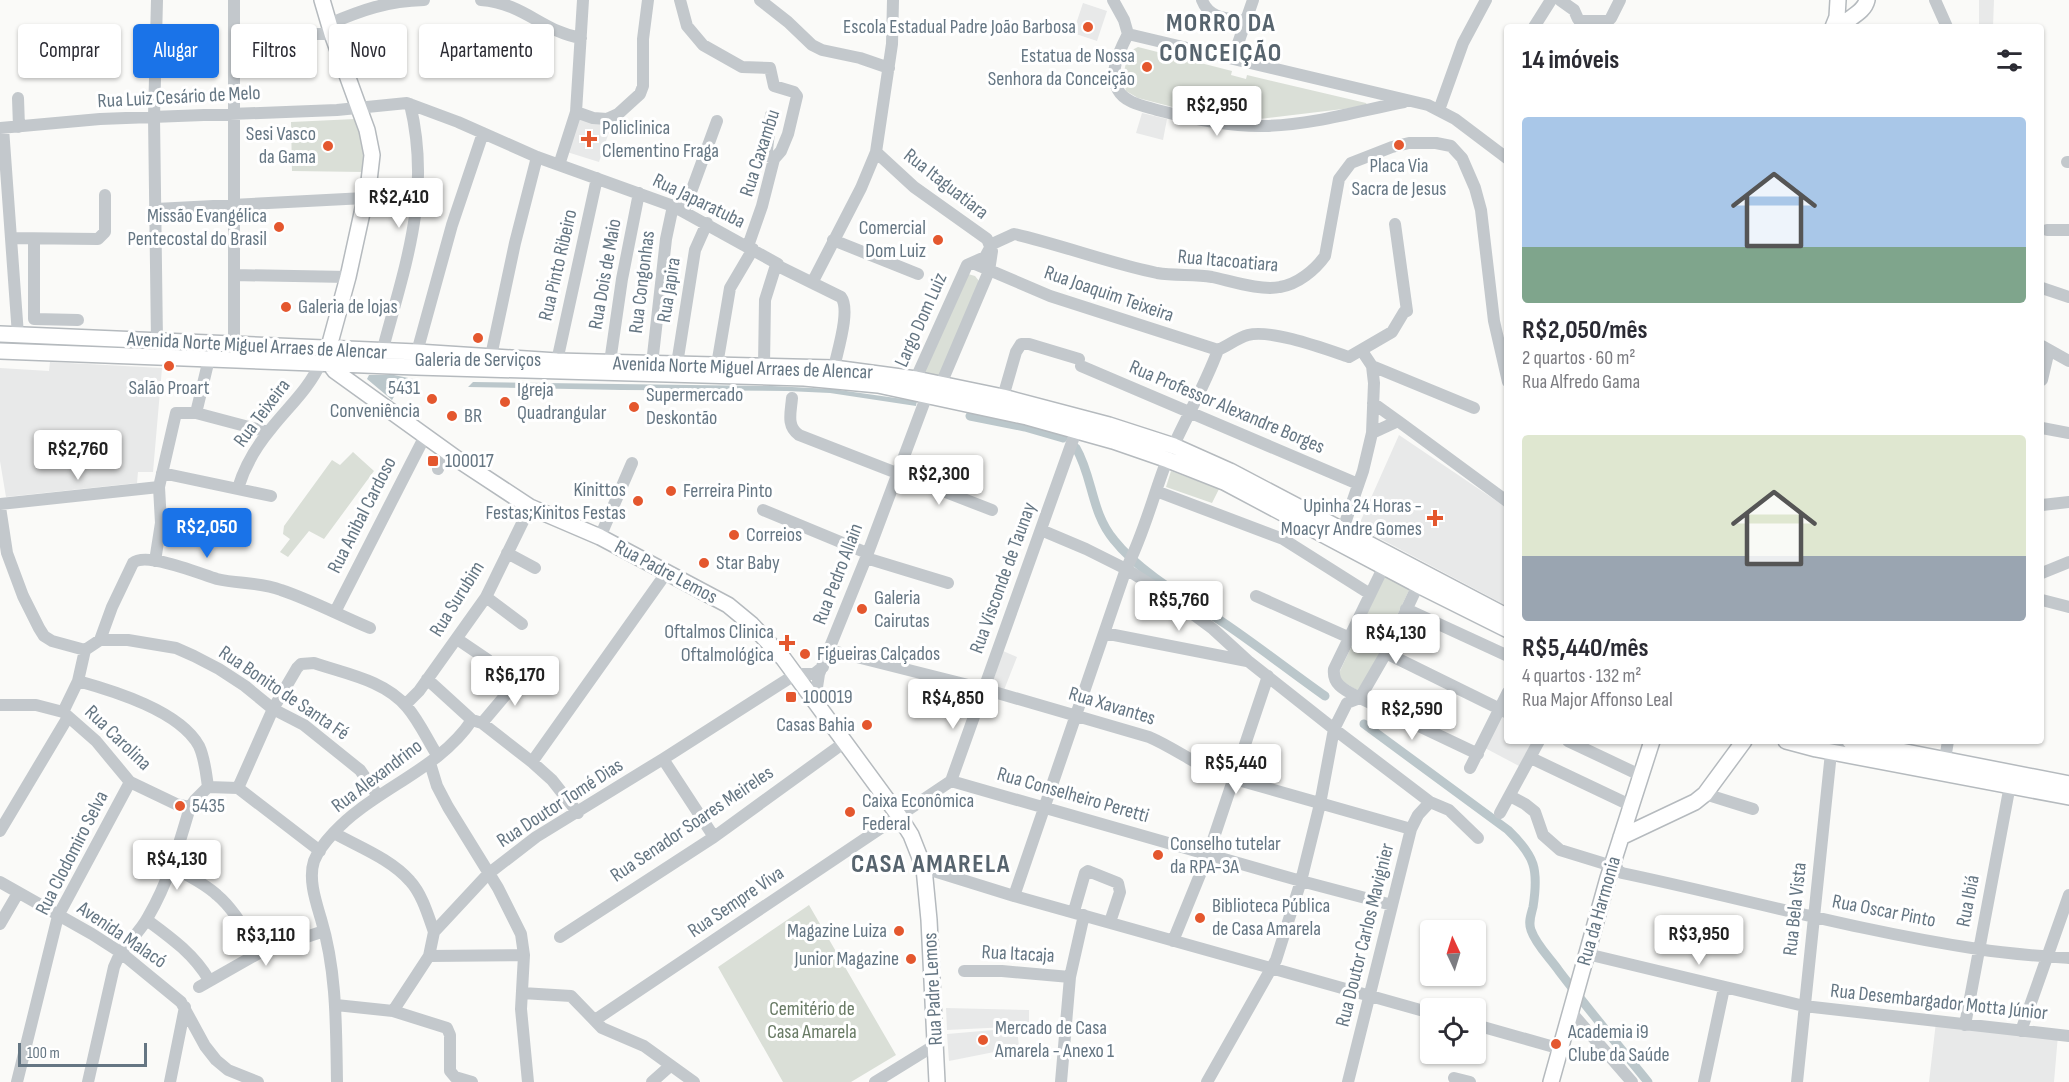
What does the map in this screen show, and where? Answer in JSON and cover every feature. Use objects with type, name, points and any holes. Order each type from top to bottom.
[{"type":"main road","points":[[322,0],[329,25]]},
{"type":"main road","points":[[1843,24],[1863,9],[1869,0]]},
{"type":"main road","points":[[1838,1],[1842,10],[1856,14]]},
{"type":"main road","points":[[1834,24],[1838,1]]},
{"type":"main road","points":[[326,358],[348,277],[371,174],[372,155],[367,130],[349,78]]},
{"type":"main road","name":"Avenida Norte Miguel Arraes de Alencar","points":[[0,334],[234,344],[366,364],[804,378],[925,387],[1003,397],[1109,425],[1173,453],[1418,585],[1504,627]]},
{"type":"main road","name":"Avenida Norte Miguel Arraes de Alencar","points":[[0,351],[159,361],[326,358],[382,352],[417,352],[557,361],[834,368],[925,387],[1076,431],[1173,453],[1230,471],[1343,529],[1504,617]]},
{"type":"main road","name":"Rua Padre Lemos","points":[[326,358],[335,371],[445,451],[471,476],[530,507],[600,537],[728,605],[751,624],[783,658],[899,816],[911,835],[924,868],[929,920],[937,1082]]},
{"type":"main road","points":[[364,392],[361,377],[366,364]]},
{"type":"main road","name":"Rua da Harmonia","points":[[1551,1082],[1614,869],[1621,837],[1651,744]]},
{"type":"main road","points":[[1621,837],[1640,826],[1695,802],[1705,794],[1742,744]]},
{"type":"main road","points":[[1827,744],[2010,785],[2069,793]]},
{"type":"main road","points":[[1866,744],[2069,784]]},
{"type":"street","points":[[157,0],[154,117],[157,341]]},
{"type":"street","points":[[234,0],[234,24]]},
{"type":"street","points":[[339,24],[375,5],[424,0]]},
{"type":"street","points":[[481,0],[516,8],[560,33],[581,38]]},
{"type":"street","points":[[559,165],[576,112],[583,0]]},
{"type":"street","points":[[576,112],[593,118],[607,119],[618,114],[640,94],[643,86],[643,39],[648,0]]},
{"type":"street","name":"Rua Caxambu","points":[[680,0],[687,26],[703,45],[742,67],[770,68],[774,86],[796,94],[797,100],[785,141],[781,151],[774,159],[750,248],[730,288],[717,365]]},
{"type":"street","points":[[760,0],[812,45],[822,50],[860,58],[889,68]]},
{"type":"street","points":[[812,282],[861,188],[876,152],[889,68],[893,0]]},
{"type":"street","points":[[1113,0],[1124,20],[1128,34],[1120,49],[1114,72],[1118,90],[1124,98],[1132,102],[1172,114],[1266,126],[1334,116],[1408,101]]},
{"type":"street","points":[[1202,0],[1207,10],[1213,14],[1245,21]]},
{"type":"street","points":[[1233,58],[1251,0]]},
{"type":"street","points":[[1439,110],[1463,43],[1486,0]]},
{"type":"street","points":[[1536,24],[1551,0]]},
{"type":"street","points":[[1560,0],[1574,10],[1578,19],[1600,24]]},
{"type":"street","points":[[1605,24],[1611,18],[1620,0]]},
{"type":"street","points":[[1935,0],[1946,24]]},
{"type":"street","points":[[1128,34],[1439,110],[1462,124],[1504,156]]},
{"type":"street","points":[[234,78],[234,344]]},
{"type":"street","points":[[18,98],[19,127]]},
{"type":"street","points":[[382,352],[412,244],[416,218],[417,134],[410,104]]},
{"type":"street","name":"Rua Japaratuba","points":[[360,108],[410,104],[537,157],[679,208],[778,264],[776,265],[841,297],[845,305],[845,312],[834,368]]},
{"type":"street","name":"Rua Luiz Cesário de Melo","points":[[2,128],[100,119],[360,108]]},
{"type":"street","points":[[771,115],[766,150],[768,156],[774,159]]},
{"type":"street","name":"Rua Congonhas","points":[[652,364],[666,239],[717,121]]},
{"type":"street","points":[[1462,124],[1462,134],[1455,148],[1465,164],[1481,210],[1494,321],[1504,365]]},
{"type":"street","points":[[2,128],[18,335]]},
{"type":"street","points":[[417,352],[452,225],[483,133]]},
{"type":"street","name":"Rua Itacoatiara","points":[[990,245],[1014,234],[1159,273],[1199,275],[1279,288],[1307,274],[1324,256],[1339,179],[1351,163],[1409,143],[1446,144],[1455,148]]},
{"type":"street","name":"Rua Itaguatiara","points":[[876,152],[922,193],[987,239],[990,245]]},
{"type":"street","points":[[491,357],[515,243],[537,157]]},
{"type":"street","name":"Rua Pinto Ribeiro","points":[[557,361],[597,178]]},
{"type":"street","name":"Rua Dois de Maio","points":[[610,362],[622,279],[639,192]]},
{"type":"street","points":[[12,238],[98,239],[105,232],[105,195]]},
{"type":"street","points":[[156,209],[365,198]]},
{"type":"street","name":"Rua Japira","points":[[677,364],[695,250],[707,224]]},
{"type":"street","points":[[1014,896],[1104,633],[1156,491],[1218,350],[1247,335],[1257,334],[1303,342],[1349,357],[1392,332],[1404,312],[1407,311],[1395,224]]},
{"type":"street","points":[[2048,230],[2069,230]]},
{"type":"street","points":[[34,239],[33,316],[36,320],[78,320]]},
{"type":"street","points":[[833,240],[918,274]]},
{"type":"street","points":[[925,387],[989,271],[992,256],[990,245]]},
{"type":"street","name":"Largo Dom Luiz","points":[[925,387],[969,264],[985,257],[990,245]]},
{"type":"street","name":"Rua Joaquim Teixeira","points":[[969,264],[975,264],[1050,296],[1218,350]]},
{"type":"street","points":[[764,365],[765,300],[776,265]]},
{"type":"street","points":[[234,275],[348,277]]},
{"type":"street","points":[[2044,289],[2069,297]]},
{"type":"street","name":"Rua Professor Alexandre Borges","points":[[1003,397],[1017,352],[1021,344],[1029,344],[1080,363],[1358,484]]},
{"type":"street","points":[[2045,348],[2069,361]]},
{"type":"street","points":[[1343,529],[1372,433],[1372,366],[1362,351]]},
{"type":"street","points":[[331,356],[461,362],[631,369],[807,371],[838,373],[911,384],[910,386],[808,373],[632,371],[331,359],[331,356]]},
{"type":"street","name":"Rua Teixeira","points":[[238,488],[242,475],[268,432],[308,385],[326,358]]},
{"type":"street","points":[[196,413],[209,359]]},
{"type":"street","points":[[1372,366],[1474,408]]},
{"type":"street","points":[[925,387],[1087,424],[1150,444],[1148,449],[1090,430],[927,391],[925,387]]},
{"type":"street","name":"Rua Pedro Allain","points":[[815,700],[817,680],[897,474],[925,387]]},
{"type":"street","points":[[792,398],[791,428],[799,435],[992,510]]},
{"type":"street","points":[[1373,403],[1504,499]]},
{"type":"street","points":[[155,561],[161,523],[159,487],[176,413],[196,413],[268,432]]},
{"type":"street","points":[[1372,433],[1398,421]]},
{"type":"street","points":[[2044,429],[2069,433]]},
{"type":"street","name":"Rua Visconde de Taunay","points":[[951,782],[1076,431]]},
{"type":"street","name":"Rua Anibal Cardoso","points":[[335,612],[425,436]]},
{"type":"street","points":[[438,469],[445,451]]},
{"type":"street","points":[[1173,453],[1257,489],[1368,547],[1363,553],[1252,492],[1175,458],[1173,453]]},
{"type":"street","points":[[600,537],[632,463]]},
{"type":"street","points":[[162,473],[271,496]]},
{"type":"street","points":[[85,650],[52,641],[44,636],[39,628],[23,596],[7,553],[0,506],[159,487]]},
{"type":"street","points":[[1156,491],[1278,537],[1370,594]]},
{"type":"street","points":[[2044,505],[2069,502]]},
{"type":"street","name":"Rua Surubim","points":[[405,705],[419,691],[486,597],[530,507]]},
{"type":"street","points":[[763,510],[867,555],[948,583]]},
{"type":"street","points":[[1041,530],[1128,566],[1213,629],[1248,661],[1336,724],[1430,802],[1449,810],[1478,838]]},
{"type":"street","points":[[1504,617],[1377,552],[1374,558],[1504,627]]},
{"type":"street","points":[[507,553],[535,568]]},
{"type":"street","points":[[0,831],[65,714],[78,681],[85,650],[100,640],[112,607],[133,563],[139,559],[155,561],[217,579],[261,584],[370,628]]},
{"type":"street","points":[[2044,572],[2069,562]]},
{"type":"street","points":[[1384,566],[1334,669],[1336,683],[1360,698],[1478,754]]},
{"type":"street","points":[[532,762],[667,572]]},
{"type":"street","points":[[1207,1082],[1274,968],[1301,881],[1336,724],[1347,703],[1360,698],[1386,653],[1418,585]]},
{"type":"street","points":[[1256,596],[1350,638]]},
{"type":"street","points":[[486,597],[522,624]]},
{"type":"street","points":[[2044,601],[2069,607]]},
{"type":"street","points":[[1406,609],[1504,654]]},
{"type":"street","points":[[1104,633],[1248,661]]},
{"type":"street","points":[[457,639],[488,660]]},
{"type":"street","name":"Rua Bonito de Santa Fé","points":[[100,640],[128,640],[176,648],[219,669],[245,686],[273,709],[304,725],[360,770],[378,796]]},
{"type":"street","name":"Rua Xavantes","points":[[829,650],[984,689],[1149,737],[1175,749],[1202,766],[1234,778],[1411,829]]},
{"type":"street","points":[[1386,653],[1503,711],[1470,768]]},
{"type":"street","points":[[238,788],[273,709],[301,664],[314,663],[366,679],[377,684],[405,705],[434,759],[437,786],[513,916],[520,934],[524,955],[522,1031],[528,1082]]},
{"type":"street","points":[[796,674],[814,674],[823,667]]},
{"type":"street","name":"Rua Alexandrino","points":[[337,1082],[336,1005],[333,979],[312,876],[314,861],[334,833],[355,813],[434,759],[466,729],[477,722],[525,672]]},
{"type":"street","name":"Rua Doutor Tomé Dias","points":[[434,932],[488,874],[536,837],[578,813],[796,674]]},
{"type":"street","points":[[1173,941],[1208,855],[1268,676]]},
{"type":"street","points":[[427,679],[477,722],[532,762],[552,780],[578,813]]},
{"type":"street","points":[[78,681],[115,691],[138,701],[187,731],[199,747],[205,763],[208,787]]},
{"type":"street","name":"Rua Carolina","points":[[0,705],[36,705],[65,714],[96,741],[130,782],[176,804],[190,807]]},
{"type":"street","name":"Rua Senador Soares Meireles","points":[[560,937],[714,837],[845,742]]},
{"type":"street","points":[[1500,813],[1538,744]]},
{"type":"street","points":[[1574,744],[1642,776]]},
{"type":"street","name":"Rua Bela Vista","points":[[1797,1082],[1814,917],[1827,744]]},
{"type":"street","points":[[1836,744],[1834,749],[2069,793]]},
{"type":"street","points":[[1841,744],[2069,793]]},
{"type":"street","points":[[1945,759],[1948,744]]},
{"type":"street","points":[[1531,758],[1632,806]]},
{"type":"street","points":[[663,759],[714,837]]},
{"type":"street","name":"Rua Clodomiro Selva","points":[[17,1082],[58,916],[130,782]]},
{"type":"street","points":[[899,816],[951,782]]},
{"type":"street","name":"Rua Conselheiro Peretti","points":[[951,782],[1301,881],[1392,904]]},
{"type":"street","name":"Rua Ibiá","points":[[1965,1025],[2010,785]]},
{"type":"street","points":[[88,1082],[114,967],[120,952],[147,920],[172,867],[190,807],[208,787],[238,788],[320,851]]},
{"type":"street","points":[[1705,794],[1753,809]]},
{"type":"street","name":"Rua Oscar Pinto","points":[[1510,796],[1535,812],[1543,835],[1560,850],[1614,869],[1814,917],[1979,950],[2069,958]]},
{"type":"street","name":"Rua Doutor Carlos Mavignier","points":[[1348,1082],[1411,829],[1418,815],[1430,802]]},
{"type":"street","name":"Rua Sempre Viva","points":[[595,1020],[899,816]]},
{"type":"street","points":[[334,833],[382,860],[411,881],[434,932],[429,956],[393,1011]]},
{"type":"street","points":[[172,867],[202,883],[217,895],[234,914],[259,953]]},
{"type":"street","points":[[924,868],[1014,896],[1420,1009]]},
{"type":"street","points":[[1061,1082],[1070,977],[1085,873],[1088,871],[1119,883],[1120,892],[1110,922]]},
{"type":"street","name":"Avenida Malacó","points":[[0,882],[120,952],[177,998],[185,1007],[205,1046],[216,1060],[228,1070],[258,1082]]},
{"type":"street","points":[[0,924],[18,893]]},
{"type":"street","points":[[2021,1031],[2069,895]]},
{"type":"street","points":[[147,920],[175,940],[192,958],[204,983],[259,953],[324,931]]},
{"type":"street","name":"Rua Desembargador Motta Júnior","points":[[1587,954],[1804,1006],[2069,1036]]},
{"type":"street","points":[[429,956],[524,955]]},
{"type":"street","name":"Rua Itacaja","points":[[964,971],[1002,971],[1070,977]]},
{"type":"street","points":[[1704,1082],[1724,988]]},
{"type":"street","points":[[522,993],[571,996],[605,1030],[644,1046],[694,1082]]},
{"type":"street","points":[[336,1005],[393,1011],[447,1028],[450,1035],[450,1071],[455,1077],[472,1082]]},
{"type":"street","points":[[170,1082],[185,1007]]},
{"type":"street","points":[[1571,1012],[1632,1082]]},
{"type":"street","points":[[1486,1028],[1561,1049]]},
{"type":"street","points":[[875,1082],[935,1045]]},
{"type":"street","points":[[652,1082],[670,1066]]},
{"type":"street","points":[[1454,1078],[1470,1082]]},
{"type":"shaded area","points":[[1979,0],[1994,0],[1993,24],[1979,24]]},
{"type":"shaded area","name":"Escola Estadual Padre João Barbosa","points":[[1083,3],[1107,11],[1097,41],[1073,33]]},
{"type":"shaded area","points":[[1142,113],[1167,119],[1163,140],[1136,133]]},
{"type":"shaded area","name":"Policlinica Clementino Fraga","points":[[578,116],[611,126],[599,162],[567,152]]},
{"type":"shaded area","points":[[50,362],[162,368],[153,472],[138,472],[137,483],[6,497],[0,461],[0,368],[49,371]]},
{"type":"shaded area","points":[[369,375],[394,375],[413,379],[413,385],[401,385],[392,400],[367,379]]},
{"type":"shaded area","points":[[473,382],[772,386],[832,389],[917,401],[916,406],[830,393],[787,391],[468,387]]},
{"type":"shaded area","name":"Upinha 24 Horas - Moacyr Andre Gomes","points":[[1399,435],[1504,506],[1504,604],[1358,527]]},
{"type":"shaded area","points":[[1003,651],[1017,657],[1004,690],[994,687],[992,683]]},
{"type":"shaded area","points":[[1503,715],[1504,744],[1531,744],[1519,766],[1485,748]]},
{"type":"shaded area","points":[[946,1008],[1029,1010],[1029,1026],[947,1030]]},
{"type":"shaded area","points":[[1936,1022],[2058,1035],[2054,1082],[1929,1082]]},
{"type":"shaded area","name":"Mercado de Casa Amarela - Anexo 1","points":[[1017,1028],[1019,1047],[949,1061],[947,1034]]},
{"type":"green space","points":[[1138,47],[1232,71],[1231,75],[1246,79],[1247,75],[1366,103],[1368,106],[1259,119],[1192,112],[1138,98],[1126,91],[1123,76],[1128,54]]},
{"type":"green space","name":"Sesi Vasco da Gama","points":[[355,119],[364,142],[364,172],[292,171],[291,122]]},
{"type":"green space","points":[[968,274],[975,276],[979,281],[939,380],[922,377]]},
{"type":"green space","points":[[353,452],[374,471],[324,539],[309,531],[288,557],[280,552],[290,539],[283,534],[284,526],[332,460],[340,465]]},
{"type":"green space","points":[[1171,471],[1219,489],[1212,503],[1166,487]]},
{"type":"green space","points":[[1385,575],[1411,586],[1362,690],[1357,690],[1340,680],[1339,673]]},
{"type":"green space","name":"Cemitério de Casa Amarela","points":[[809,905],[896,1055],[851,1082],[783,1082],[718,967]]},
{"type":"waterway","points":[[970,416],[1025,427],[1063,438]]},
{"type":"waterway","points":[[1076,448],[1082,459],[1096,507],[1106,529],[1137,564],[1237,632],[1325,696]]},
{"type":"waterway","points":[[1364,724],[1517,839],[1529,856],[1535,873],[1535,894],[1530,921],[1533,936],[1648,1082]]},
{"type":"place","name":"Escola Estadual Padre João Barbosa","points":[[1088,27]]},
{"type":"place","name":"Estatua de Nossa Senhora da Conceição","points":[[1147,67]]},
{"type":"place","name":"Policlinica Clementino Fraga","points":[[589,139]]},
{"type":"place","name":"Placa Via Sacra de Jesus","points":[[1399,145]]},
{"type":"place","name":"Sesi Vasco da Gama","points":[[328,146]]},
{"type":"place","name":"Missão Evangélica Pentecostal do Brasil","points":[[279,227]]},
{"type":"place","name":"Comercial Dom Luiz","points":[[938,240]]},
{"type":"place","name":"Galeria de lojas","points":[[286,307]]},
{"type":"place","name":"Galeria de Serviços","points":[[478,338]]},
{"type":"place","name":"Salão Proart","points":[[169,366]]},
{"type":"place","name":"5431 Conveniência","points":[[432,399]]},
{"type":"place","name":"Igreja Quadrangular","points":[[505,402]]},
{"type":"place","name":"Supermercado Deskontão","points":[[634,407]]},
{"type":"place","name":"BR","points":[[452,416]]},
{"type":"place","name":"100017","points":[[433,461]]},
{"type":"place","name":"Ferreira Pinto","points":[[671,491]]},
{"type":"place","name":"Kinittos Festas;Kinitos Festas","points":[[638,501]]},
{"type":"place","name":"Upinha 24 Horas - Moacyr Andre Gomes","points":[[1435,518]]},
{"type":"place","name":"Correios","points":[[734,535]]},
{"type":"place","name":"Star Baby","points":[[704,563]]},
{"type":"place","name":"Galeria Cairutas","points":[[862,609]]},
{"type":"place","name":"Oftalmos Clinica Oftalmológica","points":[[787,643]]},
{"type":"place","name":"Figueiras Calçados","points":[[805,654]]},
{"type":"place","name":"100019","points":[[791,697]]},
{"type":"place","name":"Casas Bahia","points":[[867,725]]},
{"type":"place","name":"5435","points":[[180,806]]},
{"type":"place","name":"Caixa Econômica Federal","points":[[850,812]]},
{"type":"place","name":"Conselho tutelar da RPA-3A","points":[[1158,855]]},
{"type":"place","name":"Biblioteca Pública de Casa Amarela","points":[[1200,918]]},
{"type":"place","name":"Magazine Luiza","points":[[899,931]]},
{"type":"place","name":"Junior Magazine","points":[[911,959]]},
{"type":"place","name":"Mercado de Casa Amarela - Anexo 1","points":[[983,1040]]},
{"type":"place","name":"Academia i9 Clube da Saúde","points":[[1556,1044]]},
{"type":"district","name":"MORRO DA CONCEIÇÃO","points":[[1221,38]]},
{"type":"district","name":"CASA AMARELA","points":[[931,864]]}]
